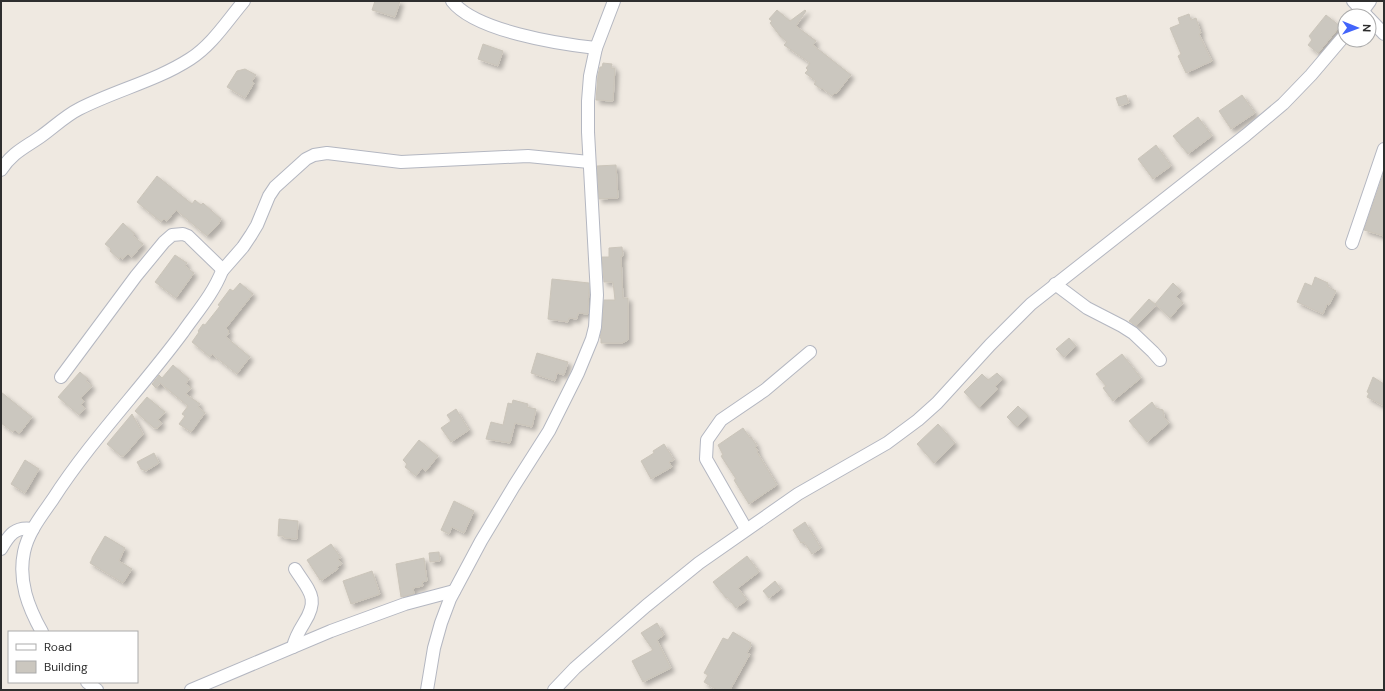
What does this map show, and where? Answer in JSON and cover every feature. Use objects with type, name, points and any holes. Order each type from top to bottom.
[{"type":"street","points":[[1,170],[6,155],[40,137],[61,120],[78,109],[155,78],[191,58],[207,46],[244,1]]},
{"type":"street","points":[[452,1],[465,13],[502,29],[548,41],[596,48]]},
{"type":"street","points":[[427,690],[434,648],[441,623],[454,591],[485,534],[549,431],[578,373],[592,339],[595,327],[597,295],[589,162],[588,101],[590,76],[596,48],[614,1]]},
{"type":"street","points":[[554,690],[575,668],[646,606],[699,563],[798,494],[887,443],[913,424],[937,403],[990,345],[1026,309],[1055,284],[1283,104],[1311,75],[1337,44]]},
{"type":"street","points":[[1352,244],[1384,149]]},
{"type":"street","points":[[41,631],[30,609],[24,593],[22,579],[24,551],[33,529],[80,461],[170,349],[210,294],[222,271],[243,247],[257,225],[275,187],[306,159],[314,155],[327,153],[401,162],[528,156],[589,162]]},
{"type":"street","points":[[61,377],[136,276],[164,242],[172,235],[183,234],[188,236],[217,263],[222,271]]},
{"type":"street","points":[[1055,284],[1087,308],[1133,333],[1160,360]]},
{"type":"street","points":[[746,529],[706,459],[707,440],[722,420],[765,390],[810,352]]},
{"type":"street","points":[[1,550],[6,541],[15,531],[22,528],[33,529]]},
{"type":"street","points":[[293,647],[313,603],[310,593],[295,570]]},
{"type":"street","points":[[191,690],[331,631],[405,604],[454,591]]},
{"type":"street","points":[[88,683],[97,690]]},
{"type":"building","points":[[375,1],[400,1],[395,17],[372,10]]},
{"type":"building","points":[[777,10],[790,21],[805,10],[806,11],[796,26],[816,41],[813,45],[851,75],[836,94],[835,93],[832,96],[814,84],[816,81],[805,73],[808,70],[806,68],[810,63],[784,45],[787,42],[780,36],[770,23],[772,21],[769,19]]},
{"type":"building","points":[[1189,14],[1191,20],[1196,18],[1201,33],[1199,34],[1212,61],[1186,73],[1178,56],[1181,54],[1170,28],[1180,24],[1178,18]]},
{"type":"building","points":[[1326,15],[1337,24],[1337,30],[1318,53],[1308,45],[1312,40],[1309,36]]},
{"type":"building","points":[[483,44],[503,51],[498,66],[478,59]]},
{"type":"building","points":[[603,63],[612,64],[611,68],[615,68],[613,101],[596,100],[598,75],[600,67],[602,67]]},
{"type":"building","points":[[245,69],[256,75],[252,81],[254,83],[245,98],[227,87],[237,71]]},
{"type":"building","points":[[1126,95],[1129,103],[1119,106],[1116,98]]},
{"type":"building","points":[[1242,95],[1255,113],[1231,129],[1219,111]]},
{"type":"building","points":[[1198,117],[1212,136],[1188,154],[1173,136]]},
{"type":"building","points":[[1156,145],[1171,166],[1153,179],[1138,159]]},
{"type":"building","points":[[616,165],[618,198],[599,199],[597,166]]},
{"type":"building","points":[[1384,172],[1384,236],[1364,230]]},
{"type":"building","points":[[157,176],[192,204],[195,200],[201,205],[203,203],[221,219],[220,223],[207,236],[176,210],[167,221],[164,219],[161,222],[137,202]]},
{"type":"building","points":[[123,223],[135,234],[133,236],[143,244],[132,257],[128,254],[123,259],[120,257],[119,259],[105,244]]},
{"type":"building","points":[[622,247],[623,298],[628,298],[628,340],[622,343],[601,343],[600,338],[604,300],[615,300],[613,282],[604,282],[602,257],[609,257],[609,248]]},
{"type":"building","points":[[175,255],[187,263],[185,266],[194,273],[176,298],[155,282]]},
{"type":"building","points":[[1315,277],[1328,283],[1327,286],[1336,291],[1329,305],[1327,304],[1323,314],[1297,302],[1305,283],[1312,286]]},
{"type":"building","points":[[552,279],[589,283],[588,314],[578,313],[577,319],[569,318],[568,322],[548,319]]},
{"type":"building","points":[[240,283],[253,294],[226,328],[229,333],[226,337],[250,357],[237,374],[212,354],[210,357],[192,342],[203,324],[205,325],[220,306],[218,305],[230,289],[233,291]]},
{"type":"building","points":[[1173,283],[1181,291],[1176,297],[1183,303],[1170,318],[1155,304]]},
{"type":"building","points":[[1149,299],[1156,305],[1136,326],[1129,321]]},
{"type":"building","points":[[1069,338],[1076,346],[1064,357],[1056,349]]},
{"type":"building","points":[[537,353],[568,362],[564,375],[557,373],[555,381],[531,373]]},
{"type":"building","points":[[1122,354],[1141,378],[1113,401],[1103,388],[1106,386],[1096,374]]},
{"type":"building","points":[[173,365],[189,379],[186,384],[191,388],[186,394],[200,404],[198,407],[205,413],[191,432],[179,424],[185,416],[182,414],[188,406],[160,383],[156,388],[152,384],[159,375],[162,378]]},
{"type":"building","points":[[80,372],[88,379],[86,381],[92,386],[81,398],[84,401],[81,405],[85,408],[79,415],[58,397]]},
{"type":"building","points":[[997,373],[1003,379],[995,386],[998,389],[979,408],[964,392],[982,374],[988,380]]},
{"type":"building","points":[[1373,377],[1384,384],[1384,406],[1367,397],[1369,393],[1367,392]]},
{"type":"building","points":[[1,392],[32,417],[19,434],[15,430],[13,432],[1,423]]},
{"type":"building","points":[[147,397],[165,412],[158,420],[162,423],[158,428],[154,428],[135,411]]},
{"type":"building","points":[[513,400],[528,404],[527,407],[536,409],[532,427],[515,423],[510,443],[486,439],[491,422],[503,425],[508,403],[512,404]]},
{"type":"building","points":[[1152,402],[1156,408],[1163,410],[1164,417],[1169,423],[1147,442],[1129,421]]},
{"type":"building","points":[[1018,406],[1028,416],[1017,427],[1007,417]]},
{"type":"building","points":[[456,409],[469,430],[451,442],[441,428],[451,421],[447,415]]},
{"type":"building","points":[[132,414],[143,434],[124,456],[121,456],[107,444]]},
{"type":"building","points":[[938,424],[955,443],[934,463],[917,444]]},
{"type":"building","points":[[743,428],[757,446],[755,447],[758,451],[757,452],[777,485],[749,504],[734,480],[736,479],[721,456],[723,455],[718,445]]},
{"type":"building","points":[[419,440],[438,456],[426,471],[422,468],[416,476],[405,467],[407,464],[403,460]]},
{"type":"building","points":[[664,444],[674,460],[669,462],[672,467],[651,479],[641,461],[654,453],[653,451]]},
{"type":"building","points":[[154,453],[159,463],[146,471],[141,469],[137,462]]},
{"type":"building","points":[[25,460],[39,469],[25,493],[11,484]]},
{"type":"building","points":[[454,501],[474,511],[464,533],[452,527],[449,534],[441,530]]},
{"type":"building","points":[[279,519],[298,521],[297,539],[278,536]]},
{"type":"building","points":[[805,522],[821,548],[812,554],[804,542],[801,543],[793,530]]},
{"type":"building","points":[[105,536],[125,548],[119,561],[132,569],[123,583],[90,563]]},
{"type":"building","points":[[331,544],[341,558],[338,559],[342,564],[337,567],[338,569],[320,580],[307,560]]},
{"type":"building","points":[[439,552],[440,561],[430,562],[429,553]]},
{"type":"building","points":[[747,556],[759,572],[738,588],[747,600],[736,608],[713,582]]},
{"type":"building","points":[[424,558],[427,581],[422,582],[423,586],[413,588],[414,594],[401,597],[396,564]]},
{"type":"building","points":[[372,571],[380,594],[351,604],[343,581]]},
{"type":"building","points":[[775,581],[781,589],[769,598],[763,591]]},
{"type":"building","points":[[657,623],[664,635],[657,640],[671,668],[643,682],[632,661],[653,650],[641,633]]},
{"type":"building","points":[[733,632],[751,643],[747,653],[750,654],[730,690],[717,690],[704,682],[708,675],[704,673],[723,638],[728,640]]}]
